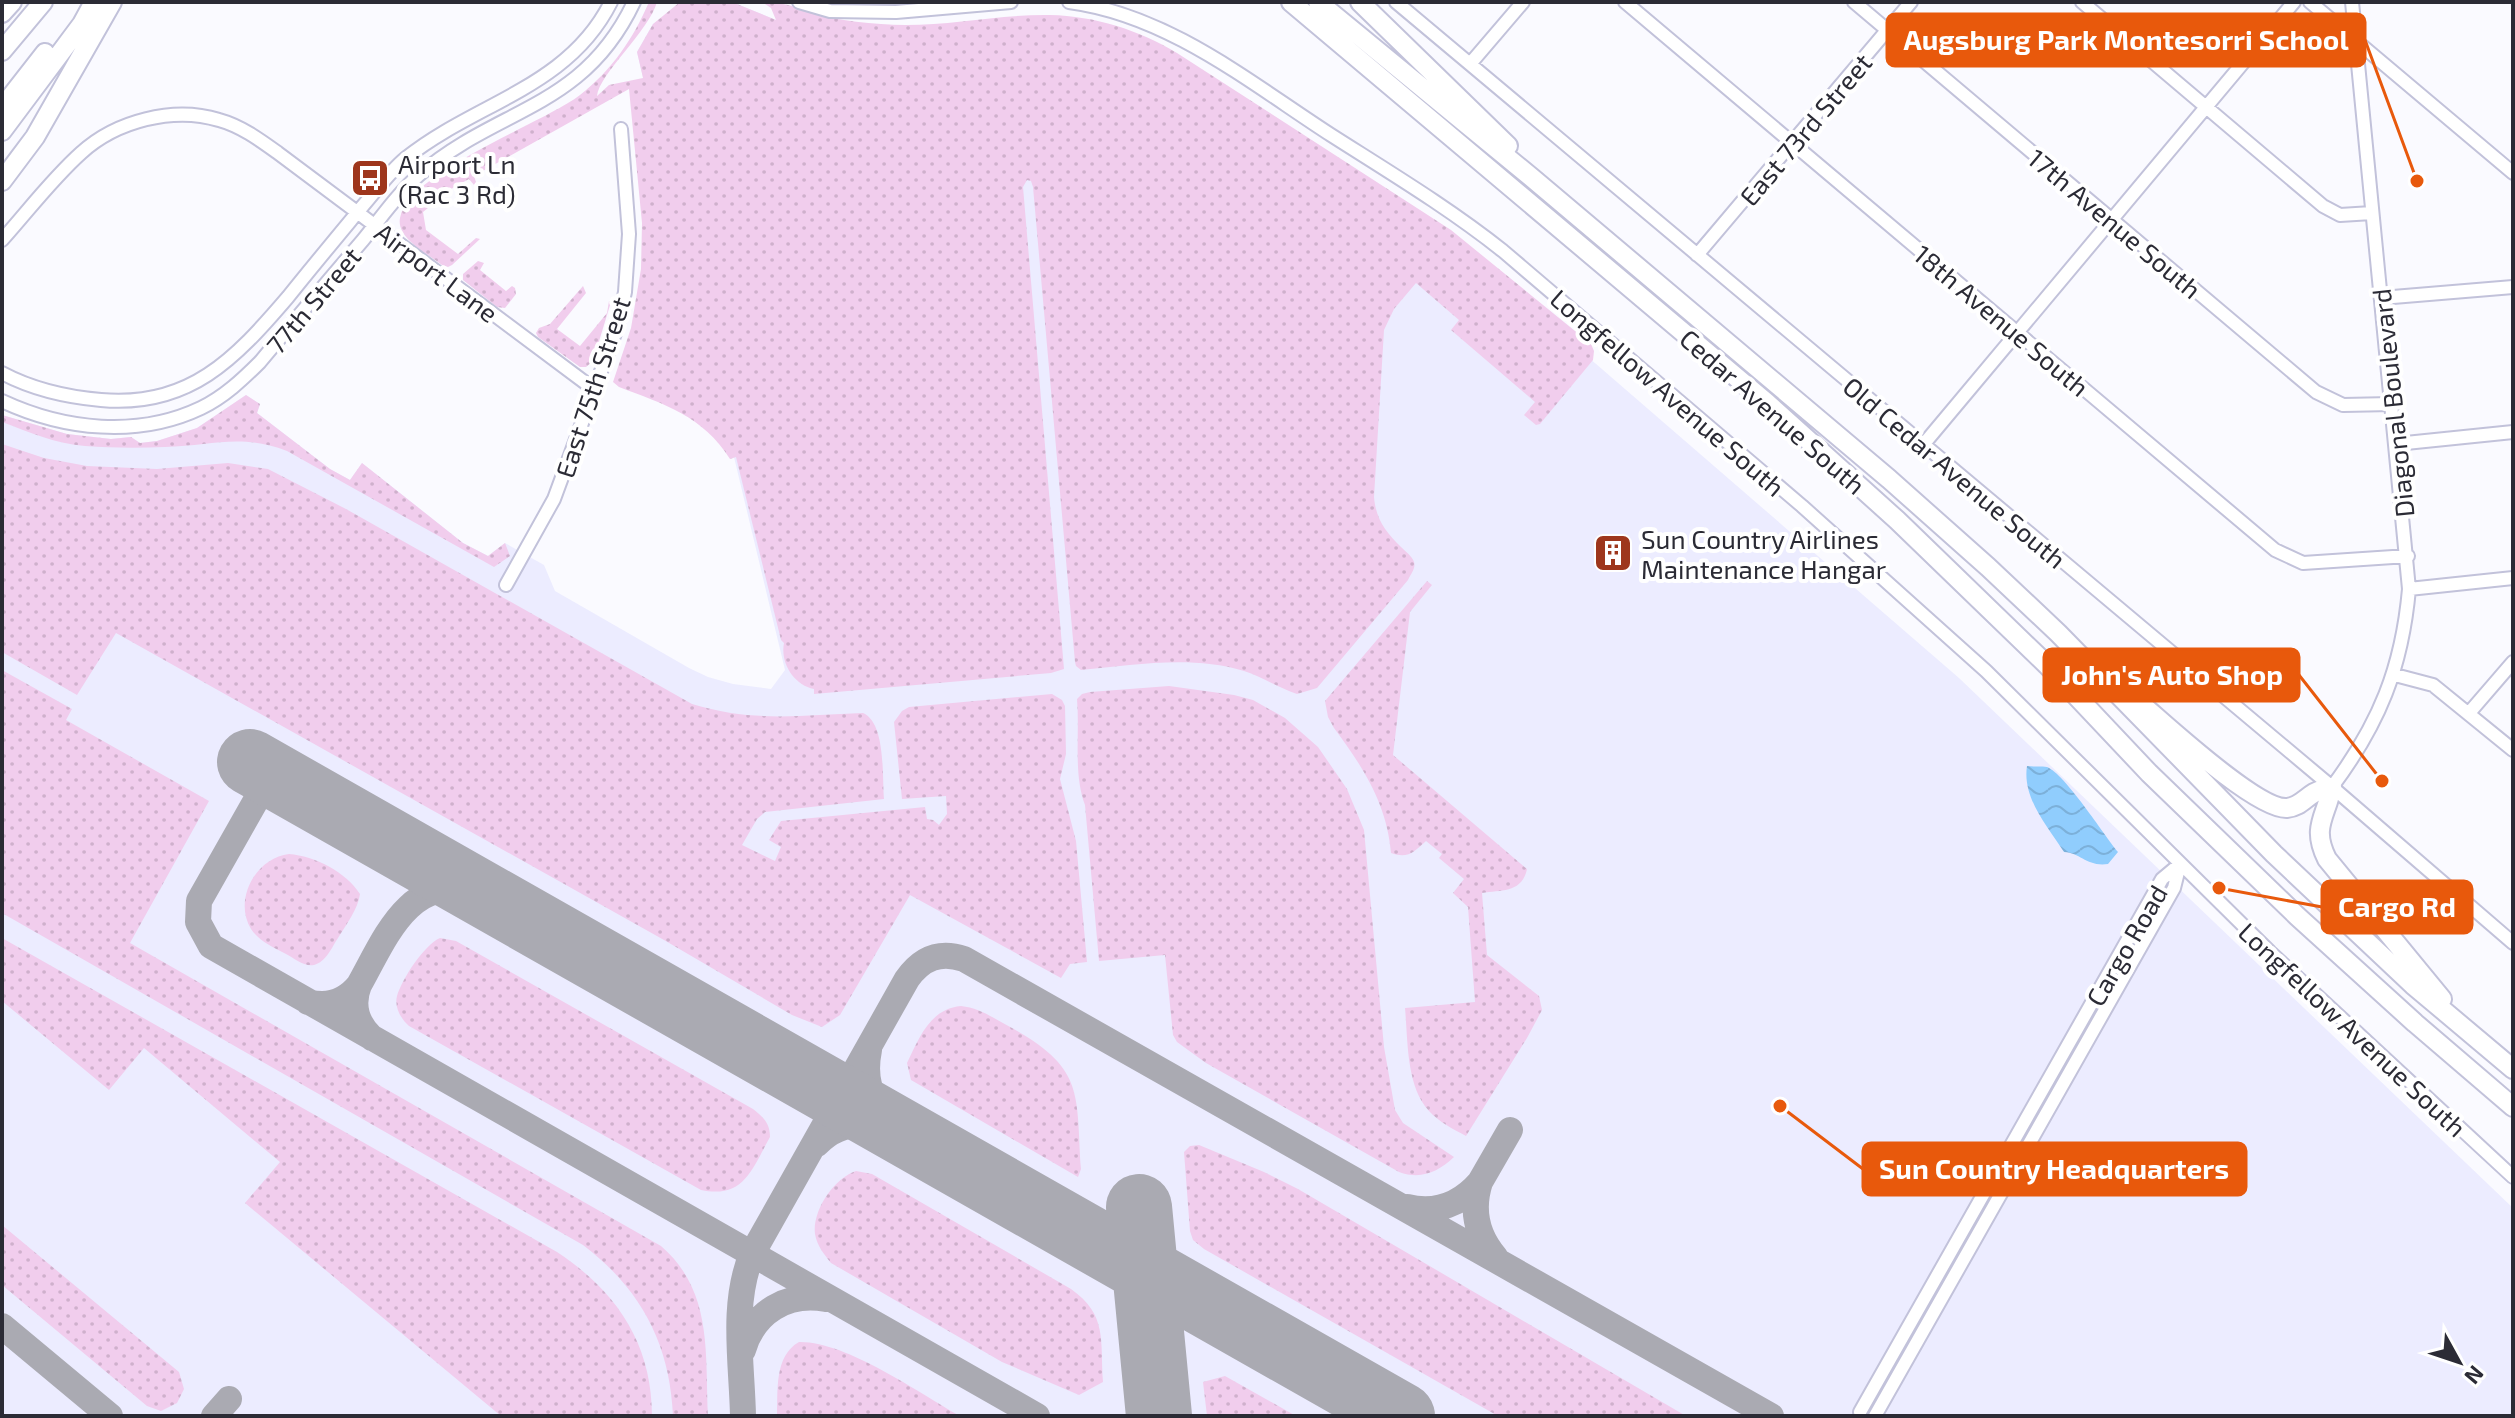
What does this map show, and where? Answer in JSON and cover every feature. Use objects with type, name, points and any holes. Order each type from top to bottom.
[{"type":"highway","points":[[2,13],[12,2]]},
{"type":"highway","points":[[2,51],[43,2]]},
{"type":"highway","points":[[2,108],[84,2]]},
{"type":"highway","points":[[2,131],[82,24],[94,2]]},
{"type":"highway","points":[[2,181],[35,137],[112,2]]},
{"type":"highway","name":"Cedar Avenue South","points":[[1291,2],[1767,403],[1897,520],[2047,665],[2149,773],[2297,916],[2513,1107]]},
{"type":"highway","name":"Cedar Avenue South","points":[[1318,2],[1889,479],[2058,633],[2274,854],[2413,985],[2513,1069]]},
{"type":"highway","points":[[1360,2],[1501,137],[1531,177]]},
{"type":"highway","points":[[2058,633],[2183,740],[2258,799],[2286,808],[2332,787]]},
{"type":"highway","points":[[2332,787],[2318,830],[2327,859],[2469,1032]]},
{"type":"street","name":"77th Street","points":[[2,373],[75,398],[123,402],[159,397],[193,385],[223,366],[244,347],[394,170],[416,150],[565,62],[596,27],[611,2]]},
{"type":"street","name":"77th Street","points":[[2,401],[61,421],[108,429],[155,424],[202,408],[237,384],[260,362],[400,193],[429,167],[579,77],[613,39],[634,2]]},
{"type":"street","points":[[799,2],[830,11],[914,11],[1011,2]]},
{"type":"street","points":[[851,2],[874,11]]},
{"type":"street","name":"Longfellow Avenue South","points":[[1069,2],[1124,13],[1178,37],[1475,228],[1802,506],[1975,661],[2270,952],[2513,1177]]},
{"type":"street","name":"Old Cedar Avenue South","points":[[1396,2],[2332,787],[2513,943]]},
{"type":"street","points":[[1470,64],[1523,2]]},
{"type":"street","name":"18th Avenue South","points":[[1625,2],[2275,550],[2303,563],[2319,564],[2408,556]]},
{"type":"street","name":"17th Avenue South","points":[[1854,2],[2328,400],[2358,406],[2392,404]]},
{"type":"street","name":"East 73rd Street","points":[[1697,255],[1911,2]]},
{"type":"street","points":[[2082,2],[2323,206],[2340,215],[2372,213]]},
{"type":"street","points":[[1923,445],[2294,2]]},
{"type":"street","points":[[2310,2],[2513,173]]},
{"type":"street","name":"Diagonal Boulevard","points":[[2332,787],[2380,710],[2395,675],[2409,589],[2352,2]]},
{"type":"street","name":"Airport Lane","points":[[2,240],[66,168],[96,141],[124,126],[180,114],[219,120],[250,133],[595,390]]},
{"type":"street","name":"East 75th Street","points":[[506,585],[554,499],[617,328],[628,265],[629,212],[621,129]]},
{"type":"street","points":[[2381,298],[2513,287]]},
{"type":"street","points":[[2396,444],[2513,432]]},
{"type":"street","points":[[2409,589],[2513,578]]},
{"type":"street","points":[[2469,713],[2513,662]]},
{"type":"street","points":[[2395,675],[2433,685],[2513,750]]},
{"type":"street","name":"Cargo Road","points":[[1860,1412],[2162,879],[2180,864]]},
{"type":"street","name":"Cargo Road","points":[[1875,1416],[2174,888],[2180,864]]},
{"type":"shaded area","points":[[649,2],[657,2],[645,26],[606,76],[597,96],[609,85],[643,78],[637,52],[653,24],[680,2],[732,2],[776,20],[771,8],[762,2],[875,24],[923,25],[1050,15],[1100,21],[1132,31],[1177,53],[1451,230],[1591,344],[1593,360],[1536,425],[1524,415],[1535,402],[1451,330],[1459,320],[1416,283],[1394,309],[1384,330],[1374,497],[1383,525],[1412,558],[1414,566],[1408,580],[1317,688],[1297,694],[1244,671],[1204,663],[1081,670],[1075,662],[1033,187],[1027,180],[1023,187],[1064,669],[1051,673],[814,694],[814,689],[800,683],[786,665],[784,643],[736,457],[730,459],[708,432],[681,413],[613,382],[631,328],[641,269],[642,223],[629,89],[474,176],[474,185],[469,179],[454,187],[423,212],[426,230],[458,254],[476,238],[480,239],[452,265],[442,265],[422,251],[408,239],[400,225],[400,218],[409,201],[426,183],[580,95],[620,53]]},
{"type":"shaded area","points":[[701,2],[732,2],[798,29],[871,44],[1588,357],[1959,678],[2513,1208],[2513,1416],[2,1416],[2,415],[67,434],[111,439],[131,437],[140,443],[197,428],[246,395],[260,404],[257,413],[330,469],[350,480],[362,463],[463,543],[488,556],[505,543],[544,565],[555,591],[689,668],[733,684],[771,689],[785,670],[637,52],[653,24]]},
{"type":"shaded area","points":[[478,261],[484,263],[480,270],[506,291],[512,286],[515,288],[516,294],[505,308],[497,307],[463,280],[463,274]]},
{"type":"shaded area","points":[[583,286],[586,293],[557,329],[580,346],[607,313],[611,302],[593,361],[586,367],[580,367],[536,333],[539,328],[550,324]]},
{"type":"shaded area","points":[[246,395],[260,404],[257,413],[330,469],[350,480],[362,463],[463,543],[488,556],[505,543],[510,556],[494,567],[287,451],[270,446],[226,442],[155,447],[85,446],[53,440],[2,422],[2,415],[67,434],[111,439],[131,437],[140,443],[197,428]]},
{"type":"shaded area","points":[[2,444],[44,458],[87,466],[157,469],[228,463],[268,469],[346,509],[692,704],[757,716],[863,713],[876,727],[879,739],[884,799],[765,812],[757,819],[742,845],[775,861],[781,847],[769,840],[781,821],[925,807],[927,819],[939,825],[947,814],[946,796],[902,799],[894,722],[902,711],[909,707],[1052,694],[1065,706],[1066,754],[1060,779],[1076,841],[1087,962],[1070,964],[1061,978],[910,895],[840,1015],[822,1027],[792,1015],[116,633],[77,695],[2,652]]},
{"type":"shaded area","points":[[1427,581],[1432,585],[1410,612],[1393,755],[1527,869],[1516,886],[1482,893],[1487,955],[1539,996],[1542,1010],[1466,1136],[1437,1119],[1421,1101],[1412,1076],[1405,1008],[1475,1002],[1468,907],[1453,893],[1464,879],[1439,858],[1442,854],[1426,841],[1410,853],[1391,853],[1379,802],[1355,757],[1328,717],[1325,701]]},
{"type":"shaded area","points":[[2,670],[72,709],[66,720],[209,801],[130,943],[661,1246],[678,1264],[698,1303],[706,1346],[708,1416],[673,1416],[666,1365],[649,1320],[621,1280],[583,1245],[2,913]]},
{"type":"shaded area","points":[[1169,686],[1253,700],[1285,718],[1318,747],[1347,789],[1364,830],[1384,1047],[1395,1110],[1403,1123],[1454,1157],[1442,1167],[1422,1175],[1399,1172],[1206,1063],[1177,1042],[1173,1035],[1165,955],[1099,961],[1085,805],[1078,767],[1077,699],[1090,692]]},
{"type":"shaded area","points":[[289,854],[329,866],[347,879],[360,894],[354,911],[331,950],[314,965],[299,962],[262,940],[251,929],[246,917],[246,893],[251,882],[267,863]]},
{"type":"shaded area","points":[[2,938],[557,1252],[578,1267],[597,1284],[627,1321],[645,1365],[652,1416],[501,1416],[245,1203],[280,1162],[144,1048],[109,1090],[2,1001]]},
{"type":"shaded area","points":[[440,938],[456,941],[753,1109],[765,1121],[770,1137],[752,1170],[737,1186],[727,1190],[701,1190],[409,1026],[399,1012],[397,996],[414,963]]},
{"type":"shaded area","points":[[961,1006],[987,1014],[1036,1043],[1065,1071],[1076,1102],[1081,1169],[1078,1177],[911,1080],[907,1063],[926,1027],[941,1013]]},
{"type":"shaded area","points":[[1199,1145],[1298,1189],[1686,1416],[1498,1416],[1193,1240],[1184,1152],[1190,1146]]},
{"type":"shaded area","points":[[856,1171],[872,1174],[1071,1289],[1083,1299],[1097,1319],[1100,1330],[1103,1382],[1079,1395],[1002,1362],[831,1263],[816,1238],[817,1215],[833,1188]]},
{"type":"shaded area","points":[[2,1225],[179,1372],[184,1389],[177,1403],[161,1411],[147,1406],[2,1285]]},
{"type":"shaded area","points":[[799,1342],[818,1344],[860,1359],[960,1416],[777,1416],[781,1365],[791,1348]]},
{"type":"shaded area","points":[[1225,1376],[1296,1416],[1207,1416],[1203,1382]]},
{"type":"water","points":[[2027,766],[2047,767],[2074,792],[2118,852],[2108,864],[2095,864],[2064,852],[2032,801],[2026,778]]},
{"type":"taxiway","points":[[271,774],[199,901],[198,922],[211,946],[1037,1416]]},
{"type":"taxiway","points":[[359,985],[389,931],[416,901],[432,892],[451,889],[474,893],[507,909]]},
{"type":"taxiway","points":[[743,1416],[740,1313],[752,1254],[907,979],[925,961],[939,956],[964,959],[1771,1416]]},
{"type":"taxiway","points":[[308,1002],[336,1002],[359,985],[356,1013],[372,1038]]},
{"type":"taxiway","points":[[817,1144],[829,1134],[855,1125],[882,1127],[922,1144],[887,1116],[872,1095],[868,1082],[869,1050]]},
{"type":"taxiway","points":[[1480,1182],[1510,1130]]},
{"type":"taxiway","points":[[1407,1207],[1428,1209],[1447,1205],[1465,1196],[1480,1182],[1476,1202],[1477,1222],[1496,1258]]},
{"type":"taxiway","points":[[743,1350],[755,1325],[774,1308],[798,1299],[826,1299]]},
{"type":"taxiway","points":[[2,1326],[110,1416]]},
{"type":"taxiway","points":[[214,1416],[229,1399]]},
{"type":"runway","points":[[250,762],[1402,1416]]},
{"type":"runway","points":[[1139,1207],[1159,1416]]},
{"type":"place","name":"Airport Ln (Rac 3 Rd)","points":[[370,178]]},
{"type":"place","name":"Augsburg Park Montesorri School","points":[[2417,181]]},
{"type":"place","name":"Sun Country Airlines Maintenance Hangar","points":[[1613,553]]},
{"type":"place","name":"John's Auto Shop","points":[[2382,781]]},
{"type":"place","name":"Cargo Rd","points":[[2219,888]]},
{"type":"place","name":"Sun Country Headquarters","points":[[1780,1106]]}]
